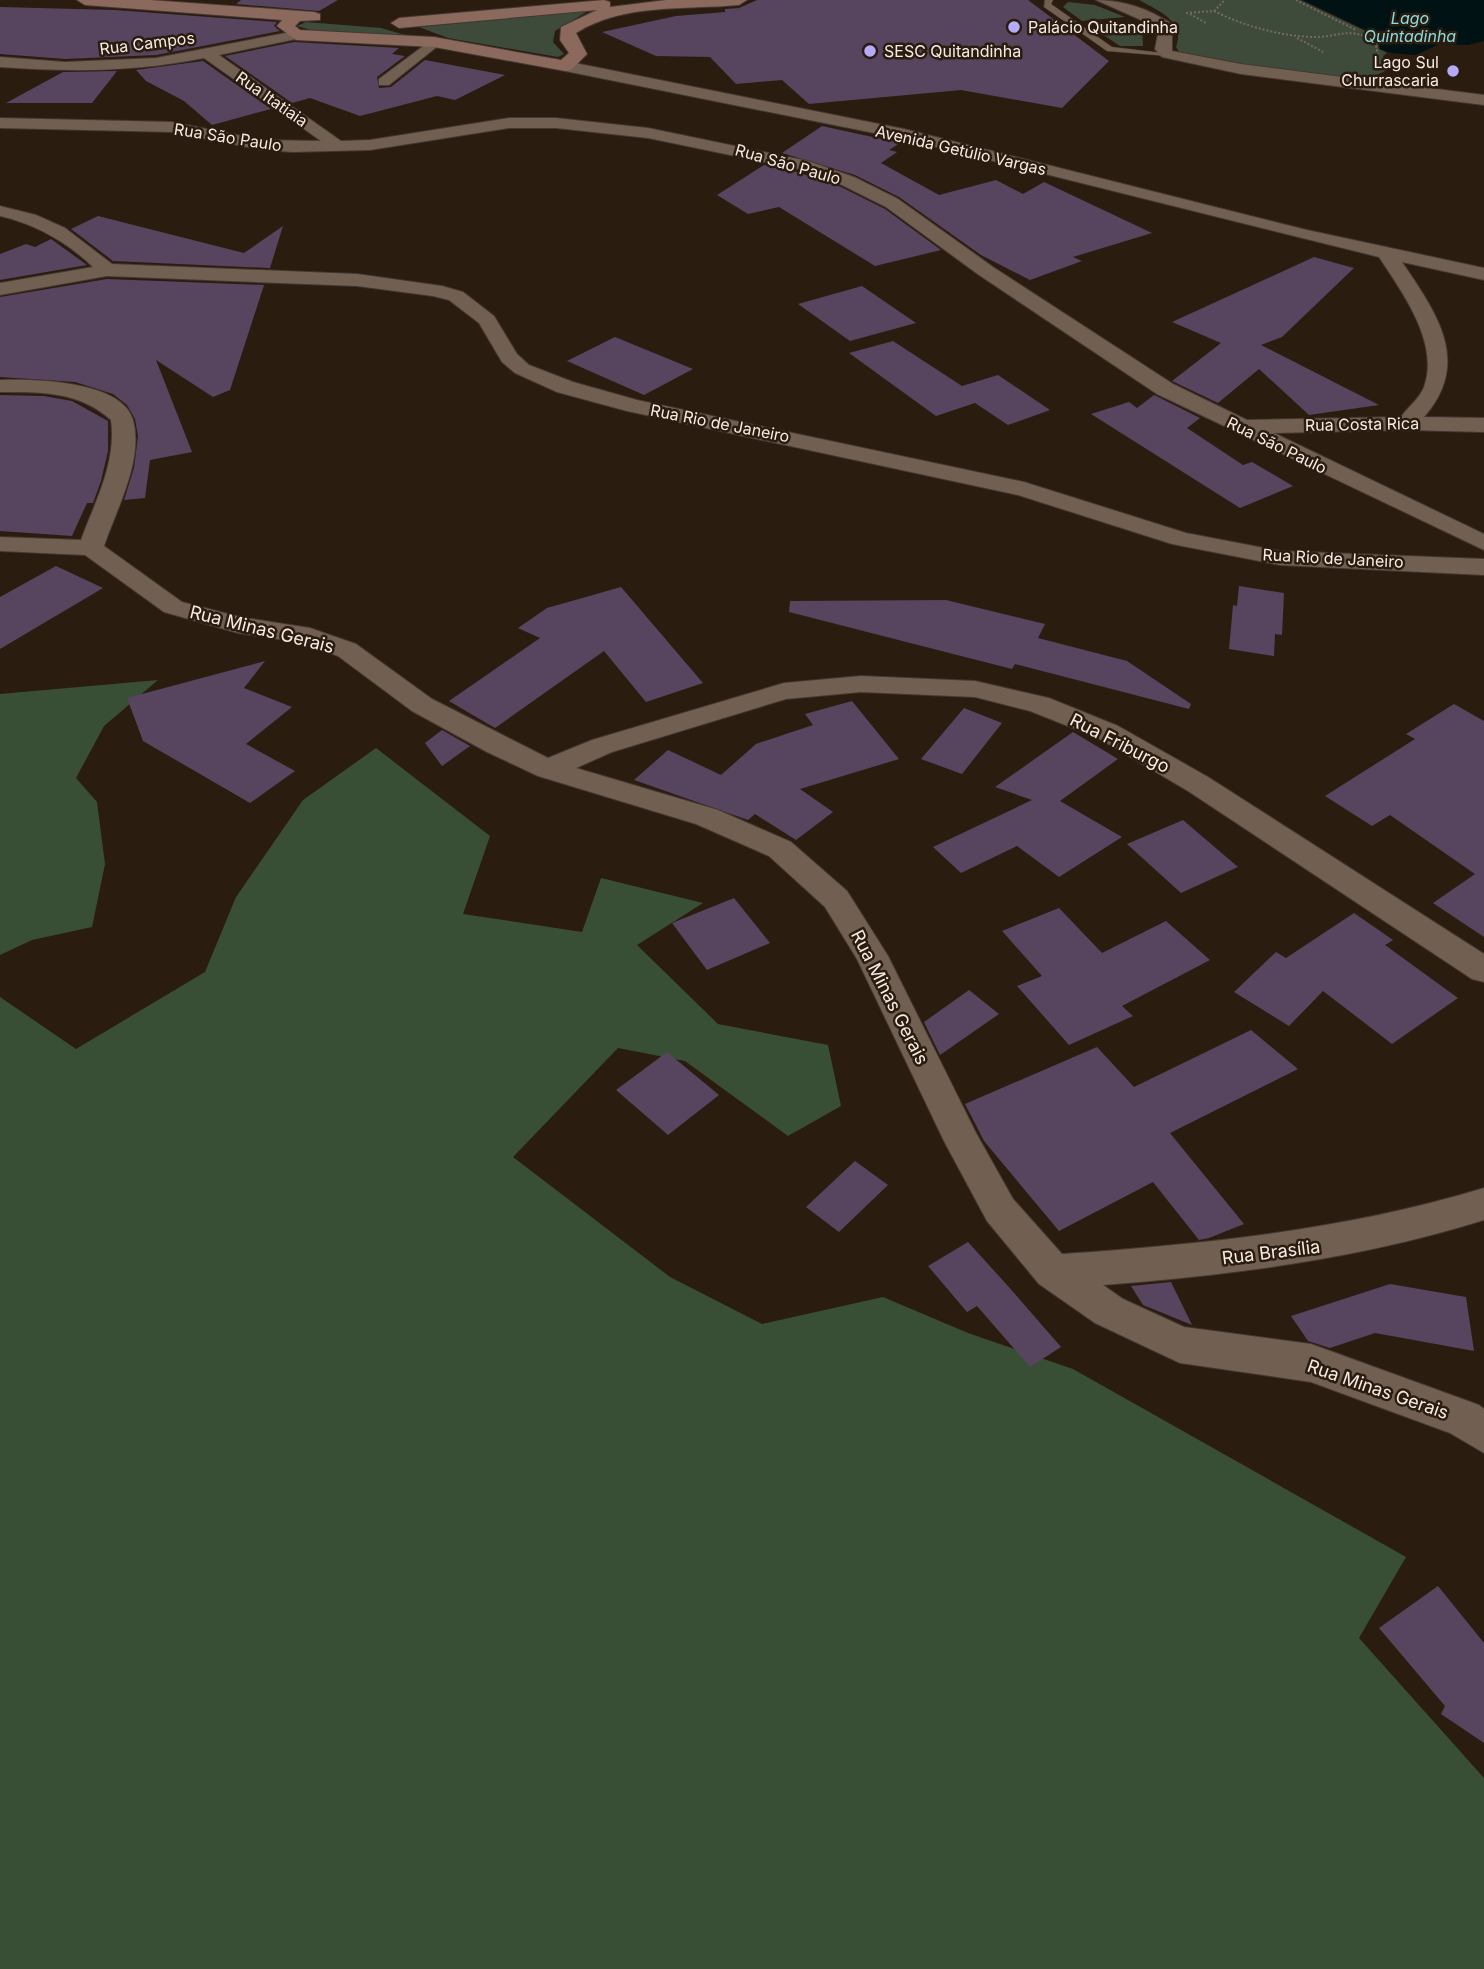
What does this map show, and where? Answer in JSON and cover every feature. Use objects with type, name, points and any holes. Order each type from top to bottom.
[{"type":"street","points":[[85,0],[333,18]]},
{"type":"street","points":[[565,66],[578,54],[568,40],[567,31],[597,15],[644,0]]},
{"type":"street","points":[[390,23],[739,0]]},
{"type":"street","points":[[1103,0],[1151,17],[1167,27],[1162,49],[1167,54],[1318,81],[1484,100]]},
{"type":"street","points":[[296,16],[285,26],[296,35]]},
{"type":"street","name":"Avenida Getúlio Vargas","points":[[368,21],[390,23],[434,42]]},
{"type":"street","name":"Avenida Getúlio Vargas","points":[[296,35],[434,42],[816,116],[1015,161],[1387,255],[1484,274]]},
{"type":"street","name":"Rua Campos","points":[[0,62],[94,67],[156,63],[296,35]]},
{"type":"street","points":[[384,82],[434,42]]},
{"type":"street","name":"Rua Itatiaia","points":[[207,53],[338,146]]},
{"type":"street","name":"Rua São Paulo","points":[[0,123],[172,127],[262,145],[338,146],[397,142],[509,123],[539,122],[648,133],[734,148],[802,165],[848,181],[892,203],[986,271],[1165,389],[1484,543]]},
{"type":"street","points":[[0,211],[37,222],[77,243],[107,270]]},
{"type":"street","points":[[1387,255],[1414,294],[1431,334],[1438,363],[1435,387],[1407,423]]},
{"type":"street","name":"Rua Rio de Janeiro","points":[[0,289],[107,270],[357,280],[435,290],[456,296],[474,308],[487,320],[509,358],[522,369],[565,387],[635,407],[834,446],[1024,489],[1181,539],[1280,558],[1484,567]]},
{"type":"street","points":[[0,386],[69,388],[103,401],[122,418],[125,441],[91,548],[0,544]]},
{"type":"street","name":"Rua Costa Rica","points":[[1240,427],[1407,423],[1484,425]]},
{"type":"street","name":"Rua Minas Gerais","points":[[91,548],[173,607],[238,625],[310,636],[347,650],[422,705],[497,747],[548,769],[707,817],[780,849],[836,899],[872,956],[962,1141],[1000,1210],[1053,1272],[1109,1311],[1180,1345],[1311,1363],[1464,1419],[1484,1433]]},
{"type":"street","name":"Rua Friburgo","points":[[548,769],[626,738],[784,691],[861,684],[975,688],[1039,704],[1108,732],[1198,784],[1484,970]]},
{"type":"street","name":"Rua Brasília","points":[[1053,1272],[1308,1248],[1422,1225],[1484,1204]]},
{"type":"lane","points":[[1049,0],[1047,5],[1110,49],[1167,54]]},
{"type":"path","points":[[1214,11],[1225,0]]},
{"type":"path","points":[[1296,0],[1375,40],[1378,55],[1374,60],[1363,59]]},
{"type":"path","points":[[1206,23],[1189,13],[1214,11],[1236,22],[1283,34],[1314,37],[1356,31]]},
{"type":"green space","points":[[1139,0],[1300,0],[1376,36],[1379,49],[1387,53],[1383,56],[1385,61],[1391,62],[1392,68],[1365,80],[1234,64],[1180,53],[1176,47],[1177,30],[1173,23],[1161,12]]},
{"type":"green space","points":[[1068,2],[1095,5],[1125,17],[1082,21],[1063,7]]},
{"type":"green space","points":[[588,11],[555,31],[553,42],[564,54],[558,57],[448,38],[419,27]]},
{"type":"green space","points":[[306,22],[381,28],[405,35],[318,32],[297,26]]},
{"type":"green space","points":[[1137,25],[1142,27],[1143,46],[1120,46],[1096,30]]},
{"type":"green space","points":[[158,680],[104,726],[76,778],[97,802],[105,864],[92,927],[32,940],[0,955],[0,694]]},
{"type":"green space","points":[[376,748],[490,836],[463,914],[582,932],[601,878],[703,903],[637,945],[718,1024],[828,1045],[841,1106],[788,1136],[685,1061],[618,1048],[513,1157],[670,1277],[762,1324],[883,1297],[968,1333],[1073,1369],[1406,1557],[1359,1638],[1484,1778],[1484,1969],[0,1969],[0,997],[76,1049],[205,972],[236,897],[303,800]]},
{"type":"water","name":"Lago Quintadinha","points":[[1303,0],[1484,0],[1484,41],[1468,45],[1439,44],[1416,55],[1391,53],[1380,49],[1378,36]]},
{"type":"building","points":[[241,0],[338,0],[319,11],[236,4]]},
{"type":"building","name":"SESC Quitandinha","points":[[757,0],[1028,0],[1109,61],[1062,108],[961,90],[809,104],[782,80],[736,84],[710,57],[656,56],[602,32],[676,16],[725,12],[725,9],[739,8]]},
{"type":"building","points":[[0,7],[115,10],[277,22],[274,26],[280,31],[156,55],[65,59],[0,54]]},
{"type":"building","points":[[294,42],[399,48],[392,54],[405,56],[377,77],[379,88],[391,87],[425,60],[505,75],[455,100],[437,96],[360,116],[310,98],[292,103],[225,56]]},
{"type":"building","points":[[203,61],[271,109],[212,125],[184,101],[146,81],[136,70]]},
{"type":"building","points":[[117,71],[92,103],[6,103],[63,72]]},
{"type":"building","points":[[822,126],[900,143],[889,150],[897,152],[881,163],[939,195],[996,180],[1023,194],[1044,182],[1152,233],[1073,257],[1082,261],[1030,280],[981,255],[899,197],[855,175],[782,153]]},
{"type":"building","points":[[764,165],[797,172],[841,187],[885,209],[941,250],[875,266],[779,207],[748,214],[717,195]]},
{"type":"building","points":[[98,216],[244,253],[283,226],[270,268],[113,261],[71,229]]},
{"type":"building","points":[[51,239],[87,265],[0,280],[0,254],[26,244],[35,247]]},
{"type":"building","points":[[1314,257],[1354,268],[1282,337],[1261,345],[1379,405],[1309,415],[1259,369],[1218,403],[1172,381],[1221,343],[1172,322]]},
{"type":"building","points":[[107,279],[264,285],[230,390],[213,397],[156,360],[192,452],[150,460],[145,498],[124,500],[134,468],[138,436],[135,419],[127,405],[113,394],[75,382],[0,377],[0,297]]},
{"type":"building","points":[[862,286],[916,323],[850,341],[798,304]]},
{"type":"building","points":[[615,337],[693,369],[644,395],[567,361]]},
{"type":"building","points":[[893,341],[962,386],[998,375],[1050,410],[1008,425],[975,403],[936,416],[849,353]]},
{"type":"building","points":[[0,395],[44,396],[72,401],[108,421],[108,451],[101,481],[93,503],[87,503],[72,536],[0,531]]},
{"type":"building","points":[[1154,395],[1200,418],[1187,428],[1243,465],[1252,462],[1293,486],[1240,508],[1091,414],[1129,402],[1137,408]]},
{"type":"building","points":[[56,566],[103,588],[0,649],[0,597]]},
{"type":"building","points":[[1239,586],[1284,593],[1282,635],[1275,634],[1274,656],[1229,649],[1233,605],[1237,606]]},
{"type":"building","points":[[621,587],[703,683],[646,702],[604,651],[495,728],[449,701],[540,638],[518,628],[547,608]]},
{"type":"building","points":[[946,600],[1045,624],[1038,638],[1127,661],[1191,704],[1189,709],[1015,664],[1012,669],[789,612],[790,601]]},
{"type":"building","points":[[265,661],[244,688],[292,707],[246,744],[295,771],[250,803],[143,741],[127,698]]},
{"type":"building","points":[[852,701],[899,759],[800,789],[833,812],[796,840],[755,814],[748,820],[634,780],[668,750],[721,775],[756,744],[813,725],[805,714]]},
{"type":"building","points":[[1454,704],[1484,721],[1484,937],[1433,903],[1475,874],[1390,815],[1372,826],[1325,796],[1415,739],[1406,734]]},
{"type":"building","points":[[964,708],[1002,723],[962,774],[921,759]]},
{"type":"building","points":[[442,730],[470,746],[442,766],[425,743]]},
{"type":"building","points":[[1073,732],[1118,759],[1060,801],[1122,837],[1059,877],[1017,846],[961,873],[933,847],[1032,800],[995,787]]},
{"type":"building","points":[[1183,820],[1238,867],[1181,893],[1127,844]]},
{"type":"building","points":[[734,898],[770,943],[707,970],[672,923]]},
{"type":"building","points":[[1059,908],[1102,953],[1166,921],[1210,960],[1122,1006],[1133,1016],[1069,1045],[1017,986],[1042,976],[1002,931]]},
{"type":"building","points":[[1354,913],[1393,940],[1385,945],[1458,998],[1392,1044],[1323,991],[1289,1026],[1234,992],[1276,952],[1286,958]]},
{"type":"building","points":[[969,990],[999,1014],[940,1055],[924,1022]]},
{"type":"building","points":[[1251,1030],[1298,1069],[1170,1133],[1244,1224],[1209,1238],[1199,1240],[1153,1182],[1059,1231],[984,1141],[965,1104],[1097,1047],[1134,1087]]},
{"type":"building","points":[[667,1052],[719,1095],[668,1135],[616,1090]]},
{"type":"building","points":[[855,1161],[888,1185],[839,1232],[806,1207]]},
{"type":"building","points":[[968,1242],[1061,1347],[1030,1367],[977,1306],[967,1312],[928,1266]]},
{"type":"building","points":[[1171,1282],[1192,1325],[1143,1305],[1131,1286]]},
{"type":"building","points":[[1390,1284],[1466,1297],[1474,1351],[1375,1333],[1330,1348],[1308,1341],[1291,1316]]},
{"type":"building","points":[[1438,1586],[1484,1643],[1484,1743],[1441,1714],[1445,1706],[1379,1628]]},
{"type":"place","name":"Palácio Quitandinha","points":[[1014,27]]},
{"type":"place","name":"SESC Quitandinha","points":[[870,51]]},
{"type":"place","name":"Lago Sul Churrascaria","points":[[1453,71]]}]
